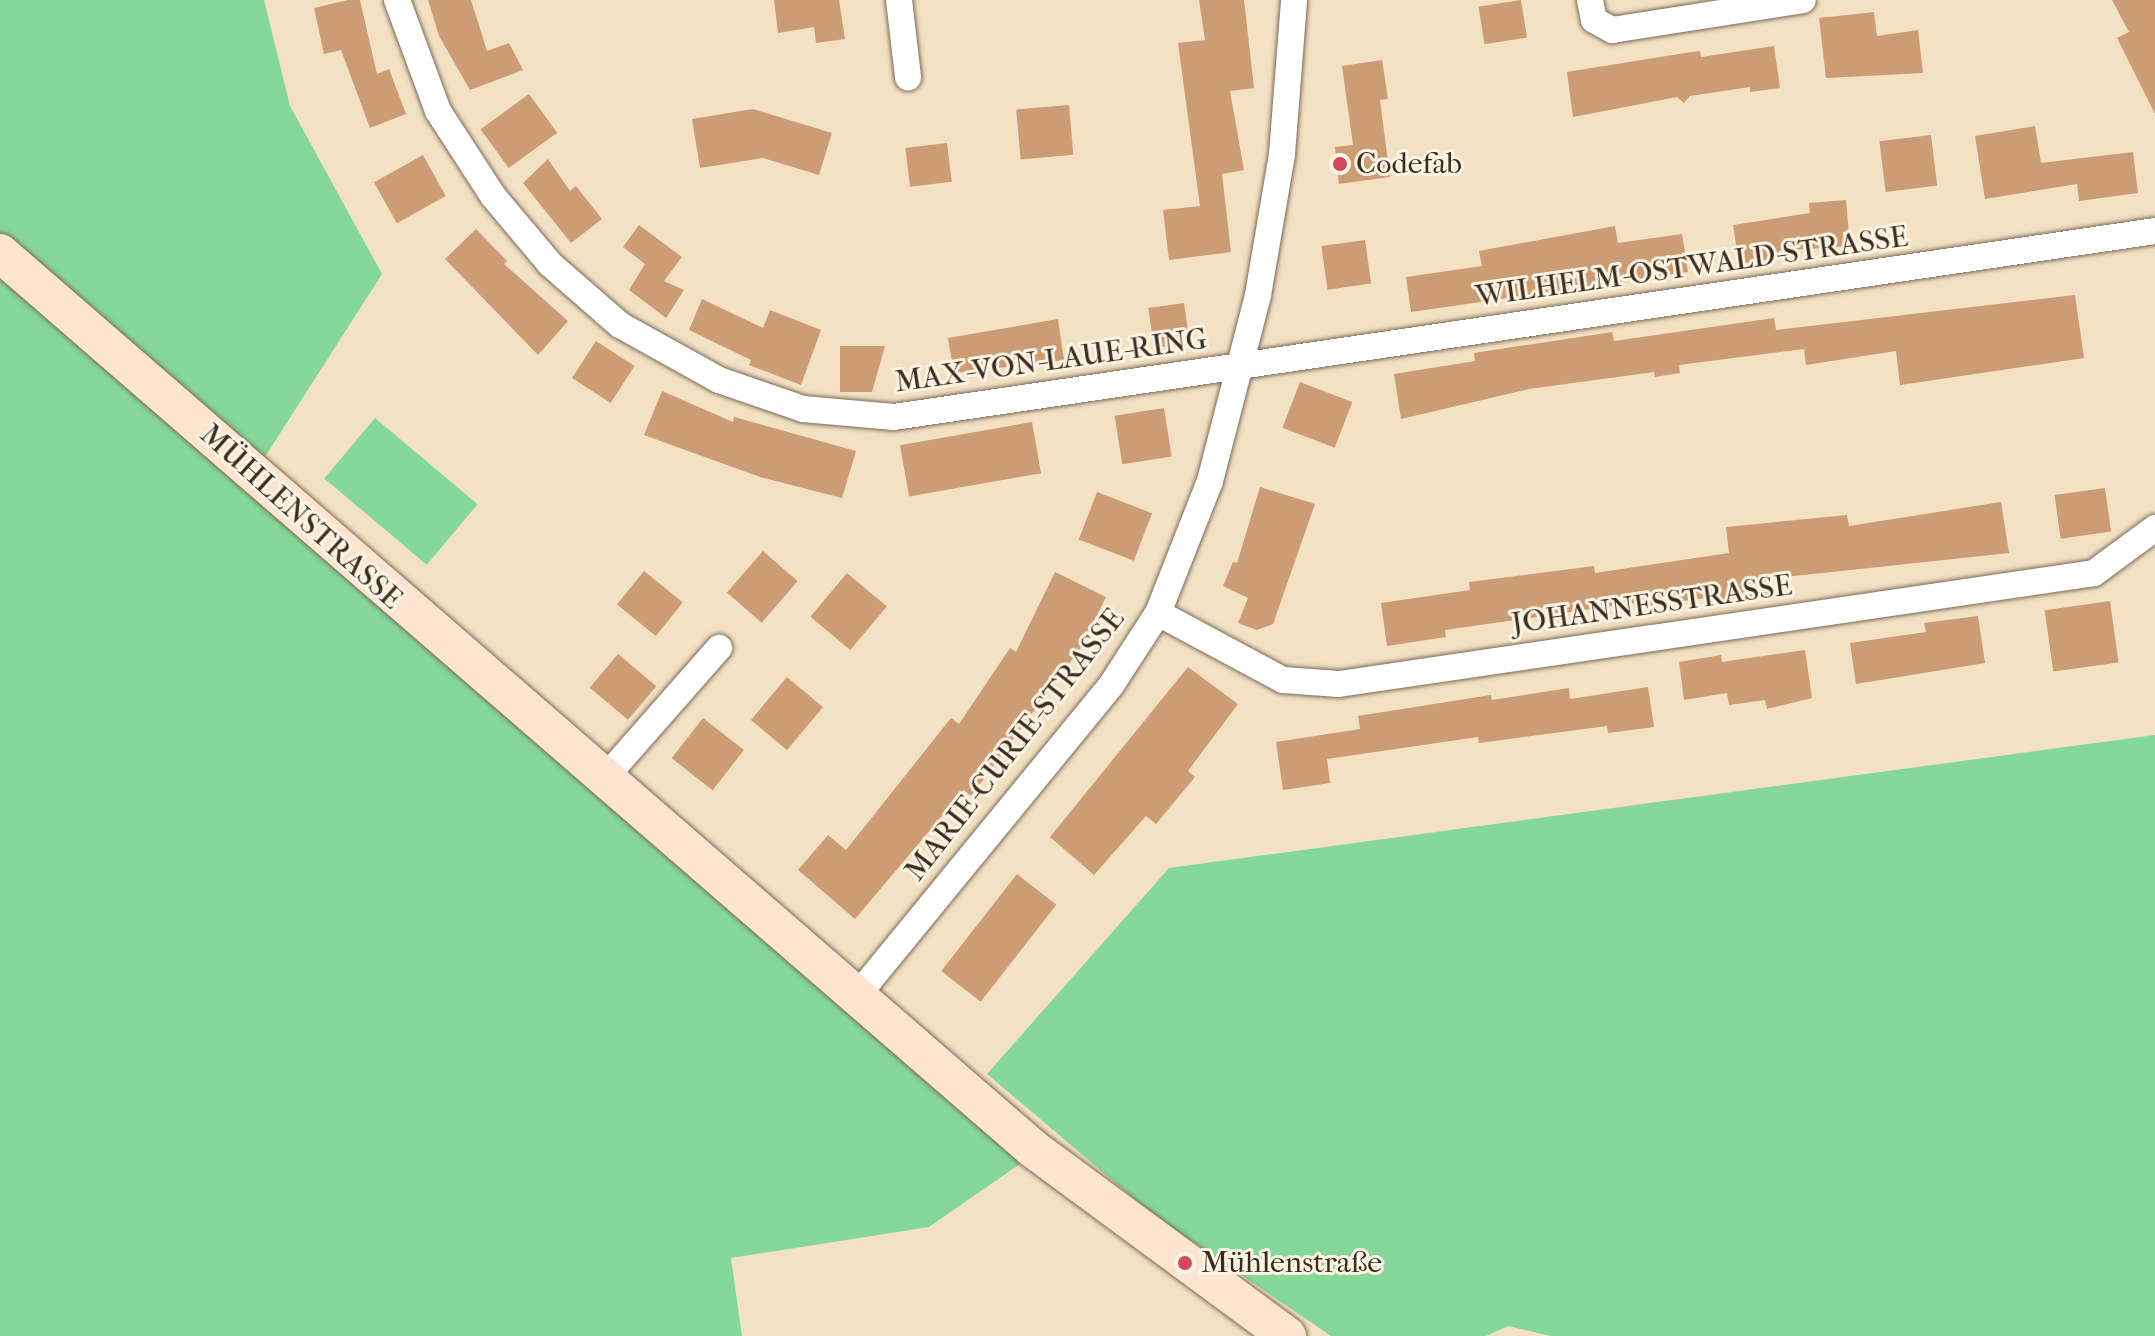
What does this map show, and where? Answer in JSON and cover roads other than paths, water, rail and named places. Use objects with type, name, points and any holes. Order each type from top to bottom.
[{"type":"street","name":"MAX-VON-LAUE-RING","points":[[397,0],[438,111],[493,196],[550,264],[620,325],[719,380],[803,409],[894,417],[1239,367]]},
{"type":"street","points":[[899,0],[908,77]]},
{"type":"street","name":"MARIE-CURIE-STRASSE","points":[[856,997],[1112,684],[1158,613],[1210,481],[1272,222],[1294,0]]},
{"type":"street","points":[[1590,0],[1594,20],[1612,30],[1803,0]]},
{"type":"street","name":"WILHELM-OSTWALD-STRASSE","points":[[1239,367],[2155,231]]},
{"type":"street","name":"MÜHLENSTRASSE","points":[[0,253],[603,780],[1032,1148],[1287,1336]]},
{"type":"street","name":"JOHANNESSTRASSE","points":[[1158,613],[1283,680],[1339,684],[2094,573],[2155,528]]},
{"type":"street","points":[[603,780],[719,648]]},
{"type":"place","name":"Codefab","points":[[1340,164]]},
{"type":"place","name":"Mühlenstraße","points":[[1185,1263]]}]
